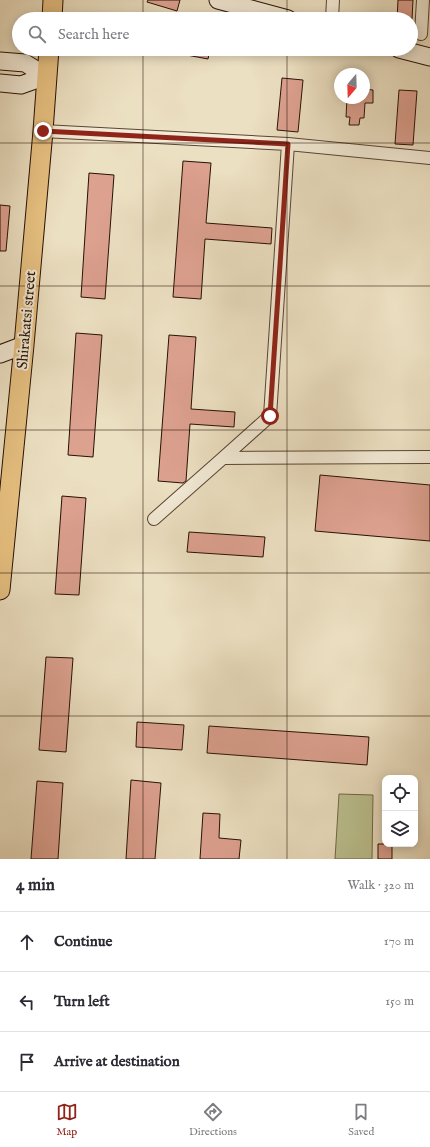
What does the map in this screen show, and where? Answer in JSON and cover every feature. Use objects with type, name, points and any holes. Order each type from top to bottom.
[{"type":"main road","points":[[52,12],[53,0]]},
{"type":"main road","name":"Shirakatsi street","points":[[0,590],[24,345],[48,56]]},
{"type":"street","points":[[218,0],[262,12]]},
{"type":"street","points":[[332,12],[333,0]]},
{"type":"street","points":[[421,34],[423,0]]},
{"type":"street","points":[[418,54],[430,57]]},
{"type":"street","points":[[0,61],[25,63],[46,76]]},
{"type":"street","points":[[0,83],[21,85],[46,76]]},
{"type":"street","points":[[43,131],[288,144],[430,158]]},
{"type":"street","points":[[154,519],[270,416],[288,144]]},
{"type":"street","points":[[0,354],[24,345]]},
{"type":"street","points":[[223,458],[430,457]]},
{"type":"green space","points":[[339,794],[373,795],[372,859],[335,859]]},
{"type":"building","points":[[148,0],[180,0],[177,11],[147,2]]},
{"type":"building","points":[[398,0],[413,0],[412,12],[397,12]]},
{"type":"building","points":[[192,56],[209,56],[208,59]]},
{"type":"building","points":[[282,78],[303,80],[298,132],[277,130]]},
{"type":"building","points":[[370,90],[373,90],[373,103],[370,103]]},
{"type":"building","points":[[399,90],[417,91],[413,145],[395,144]]},
{"type":"building","points":[[347,104],[365,104],[364,118],[360,118],[359,125],[349,125],[350,117],[346,117]]},
{"type":"building","points":[[183,161],[211,163],[206,223],[272,228],[271,244],[205,239],[201,299],[173,297]]},
{"type":"building","points":[[89,173],[114,175],[105,299],[81,297]]},
{"type":"building","points":[[0,205],[10,206],[6,251],[0,251]]},
{"type":"building","points":[[76,333],[102,335],[93,457],[68,455]]},
{"type":"building","points":[[169,335],[196,337],[191,409],[235,412],[234,427],[190,424],[186,481],[183,483],[158,481]]},
{"type":"building","points":[[320,475],[430,485],[430,541],[315,531]]},
{"type":"building","points":[[62,496],[86,498],[79,595],[55,594]]},
{"type":"building","points":[[189,532],[265,537],[263,557],[187,552]]},
{"type":"building","points":[[46,657],[73,658],[66,752],[39,750]]},
{"type":"building","points":[[137,722],[184,725],[182,750],[136,747]]},
{"type":"building","points":[[209,726],[369,737],[367,765],[207,753]]},
{"type":"building","points":[[131,780],[161,783],[155,859],[126,859]]},
{"type":"building","points":[[37,781],[63,783],[58,859],[31,859]]},
{"type":"building","points":[[203,813],[220,814],[219,838],[241,840],[239,859],[200,859]]},
{"type":"building","points":[[378,844],[382,844],[382,847],[392,847],[392,859],[378,859]]},
{"type":"route","points":[[43,131],[288,144],[270,416]]}]
